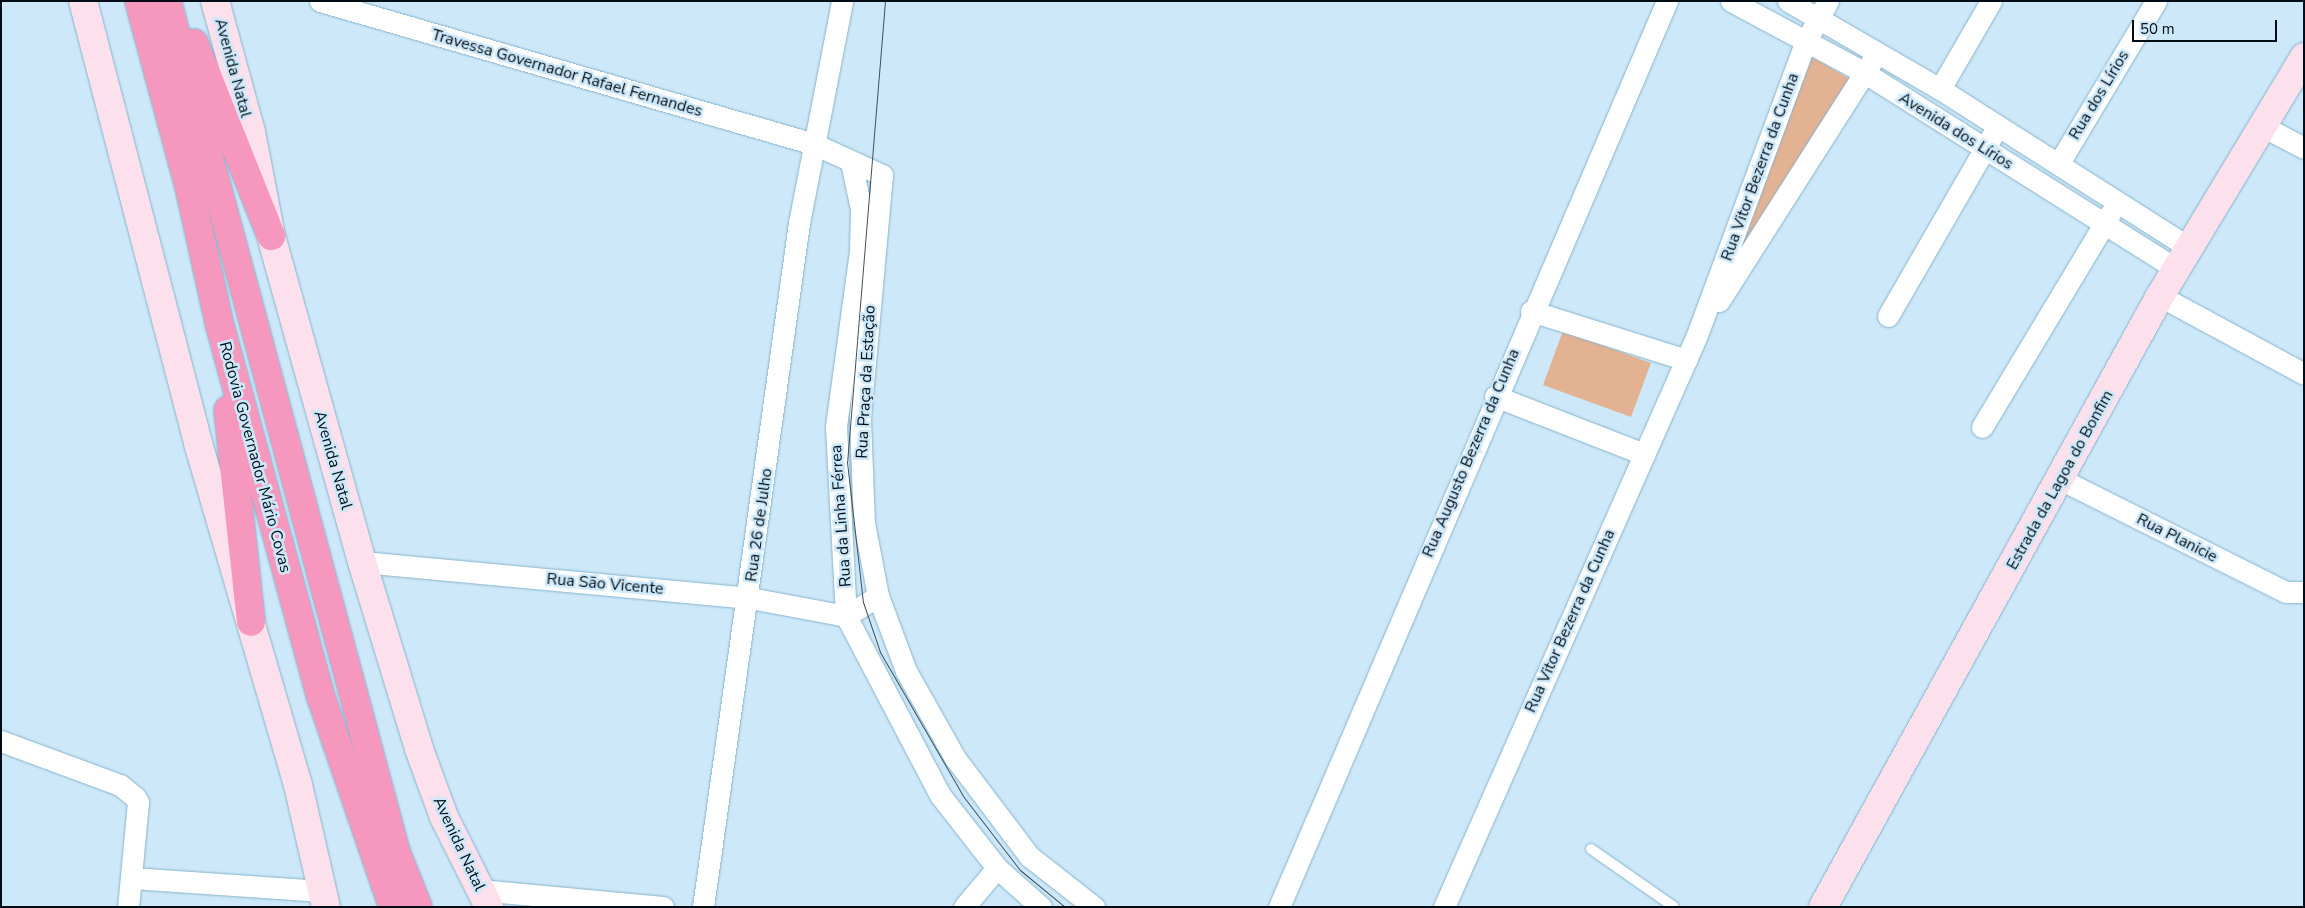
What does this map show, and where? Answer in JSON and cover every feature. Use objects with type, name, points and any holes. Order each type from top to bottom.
[{"type":"highway","name":"Rodovia Governador Mário Covas","points":[[139,1],[188,182],[220,326],[321,697],[393,907]]},
{"type":"highway","name":"Rodovia Governador Mário Covas","points":[[167,1],[396,852],[418,907]]},
{"type":"highway","points":[[177,1],[271,236]]},
{"type":"highway","points":[[220,326],[251,622]]},
{"type":"main road","points":[[83,1],[198,443],[251,622],[325,899]]},
{"type":"main road","name":"Avenida Natal","points":[[214,1],[251,132],[271,236],[362,562],[419,749],[484,898]]},
{"type":"main road","name":"Estrada da Lagoa do Bonfim","points":[[1823,907],[2062,480],[2160,296],[2304,57]]},
{"type":"street","name":"Travessa Governador Rafael Fernandes","points":[[320,1],[814,144]]},
{"type":"street","points":[[842,1],[814,144],[851,162]]},
{"type":"street","name":"Rua Augusto Bezerra da Cunha","points":[[1279,907],[1531,311],[1667,1]]},
{"type":"street","name":"Avenida dos Lírios","points":[[1731,1],[1864,73],[1985,147],[2104,227],[2182,258]]},
{"type":"street","name":"Avenida dos Lírios","points":[[1788,1],[1823,10],[1878,52],[1940,89],[1998,128],[2058,163],[2116,203],[2182,258]]},
{"type":"street","points":[[1940,89],[1991,1]]},
{"type":"street","name":"Rua dos Lírios","points":[[2058,163],[2156,1]]},
{"type":"street","name":"Rua Vitor Bezerra da Cunha","points":[[1444,907],[1698,335],[1806,41],[1823,10]]},
{"type":"street","name":"Rua Vitor Bezerra da Cunha","points":[[1698,335],[1878,52]]},
{"type":"street","points":[[2262,126],[2304,148]]},
{"type":"street","points":[[1888,316],[1985,147],[1998,128]]},
{"type":"street","name":"Rua 26 de Julho","points":[[703,907],[750,598],[799,223],[814,144]]},
{"type":"street","name":"Rua Praça da Estação","points":[[851,162],[882,175],[860,419],[864,523],[878,596],[906,671],[956,758],[1029,856],[1094,907]]},
{"type":"street","name":"Rua da Linha Férrea","points":[[851,162],[861,209],[860,250],[836,427],[846,616],[922,767],[997,868],[1041,907]]},
{"type":"street","points":[[1982,427],[2104,227],[2116,203]]},
{"type":"street","points":[[2160,296],[2304,374]]},
{"type":"street","points":[[1531,311],[1686,360]]},
{"type":"street","points":[[1496,396],[1644,454]]},
{"type":"street","name":"Rua Planicie","points":[[2062,480],[2298,592]]},
{"type":"street","name":"Rua São Vicente","points":[[362,562],[750,598],[846,616]]},
{"type":"street","points":[[846,616],[878,596]]},
{"type":"street","points":[[1,741],[120,784],[138,802],[128,907]]},
{"type":"street","points":[[964,907],[997,868]]},
{"type":"street","points":[[131,878],[325,899]]},
{"type":"street","points":[[484,898],[663,907]]},
{"type":"lane","points":[[1591,849],[1674,907]]},
{"type":"shaded area","points":[[1812,57],[1850,79],[1723,284]]},
{"type":"shaded area","points":[[1563,331],[1651,363],[1631,417],[1543,385]]},
{"type":"tram line","points":[[885,1],[847,462],[863,602],[880,652],[963,796],[1020,870],[1065,907]]}]
